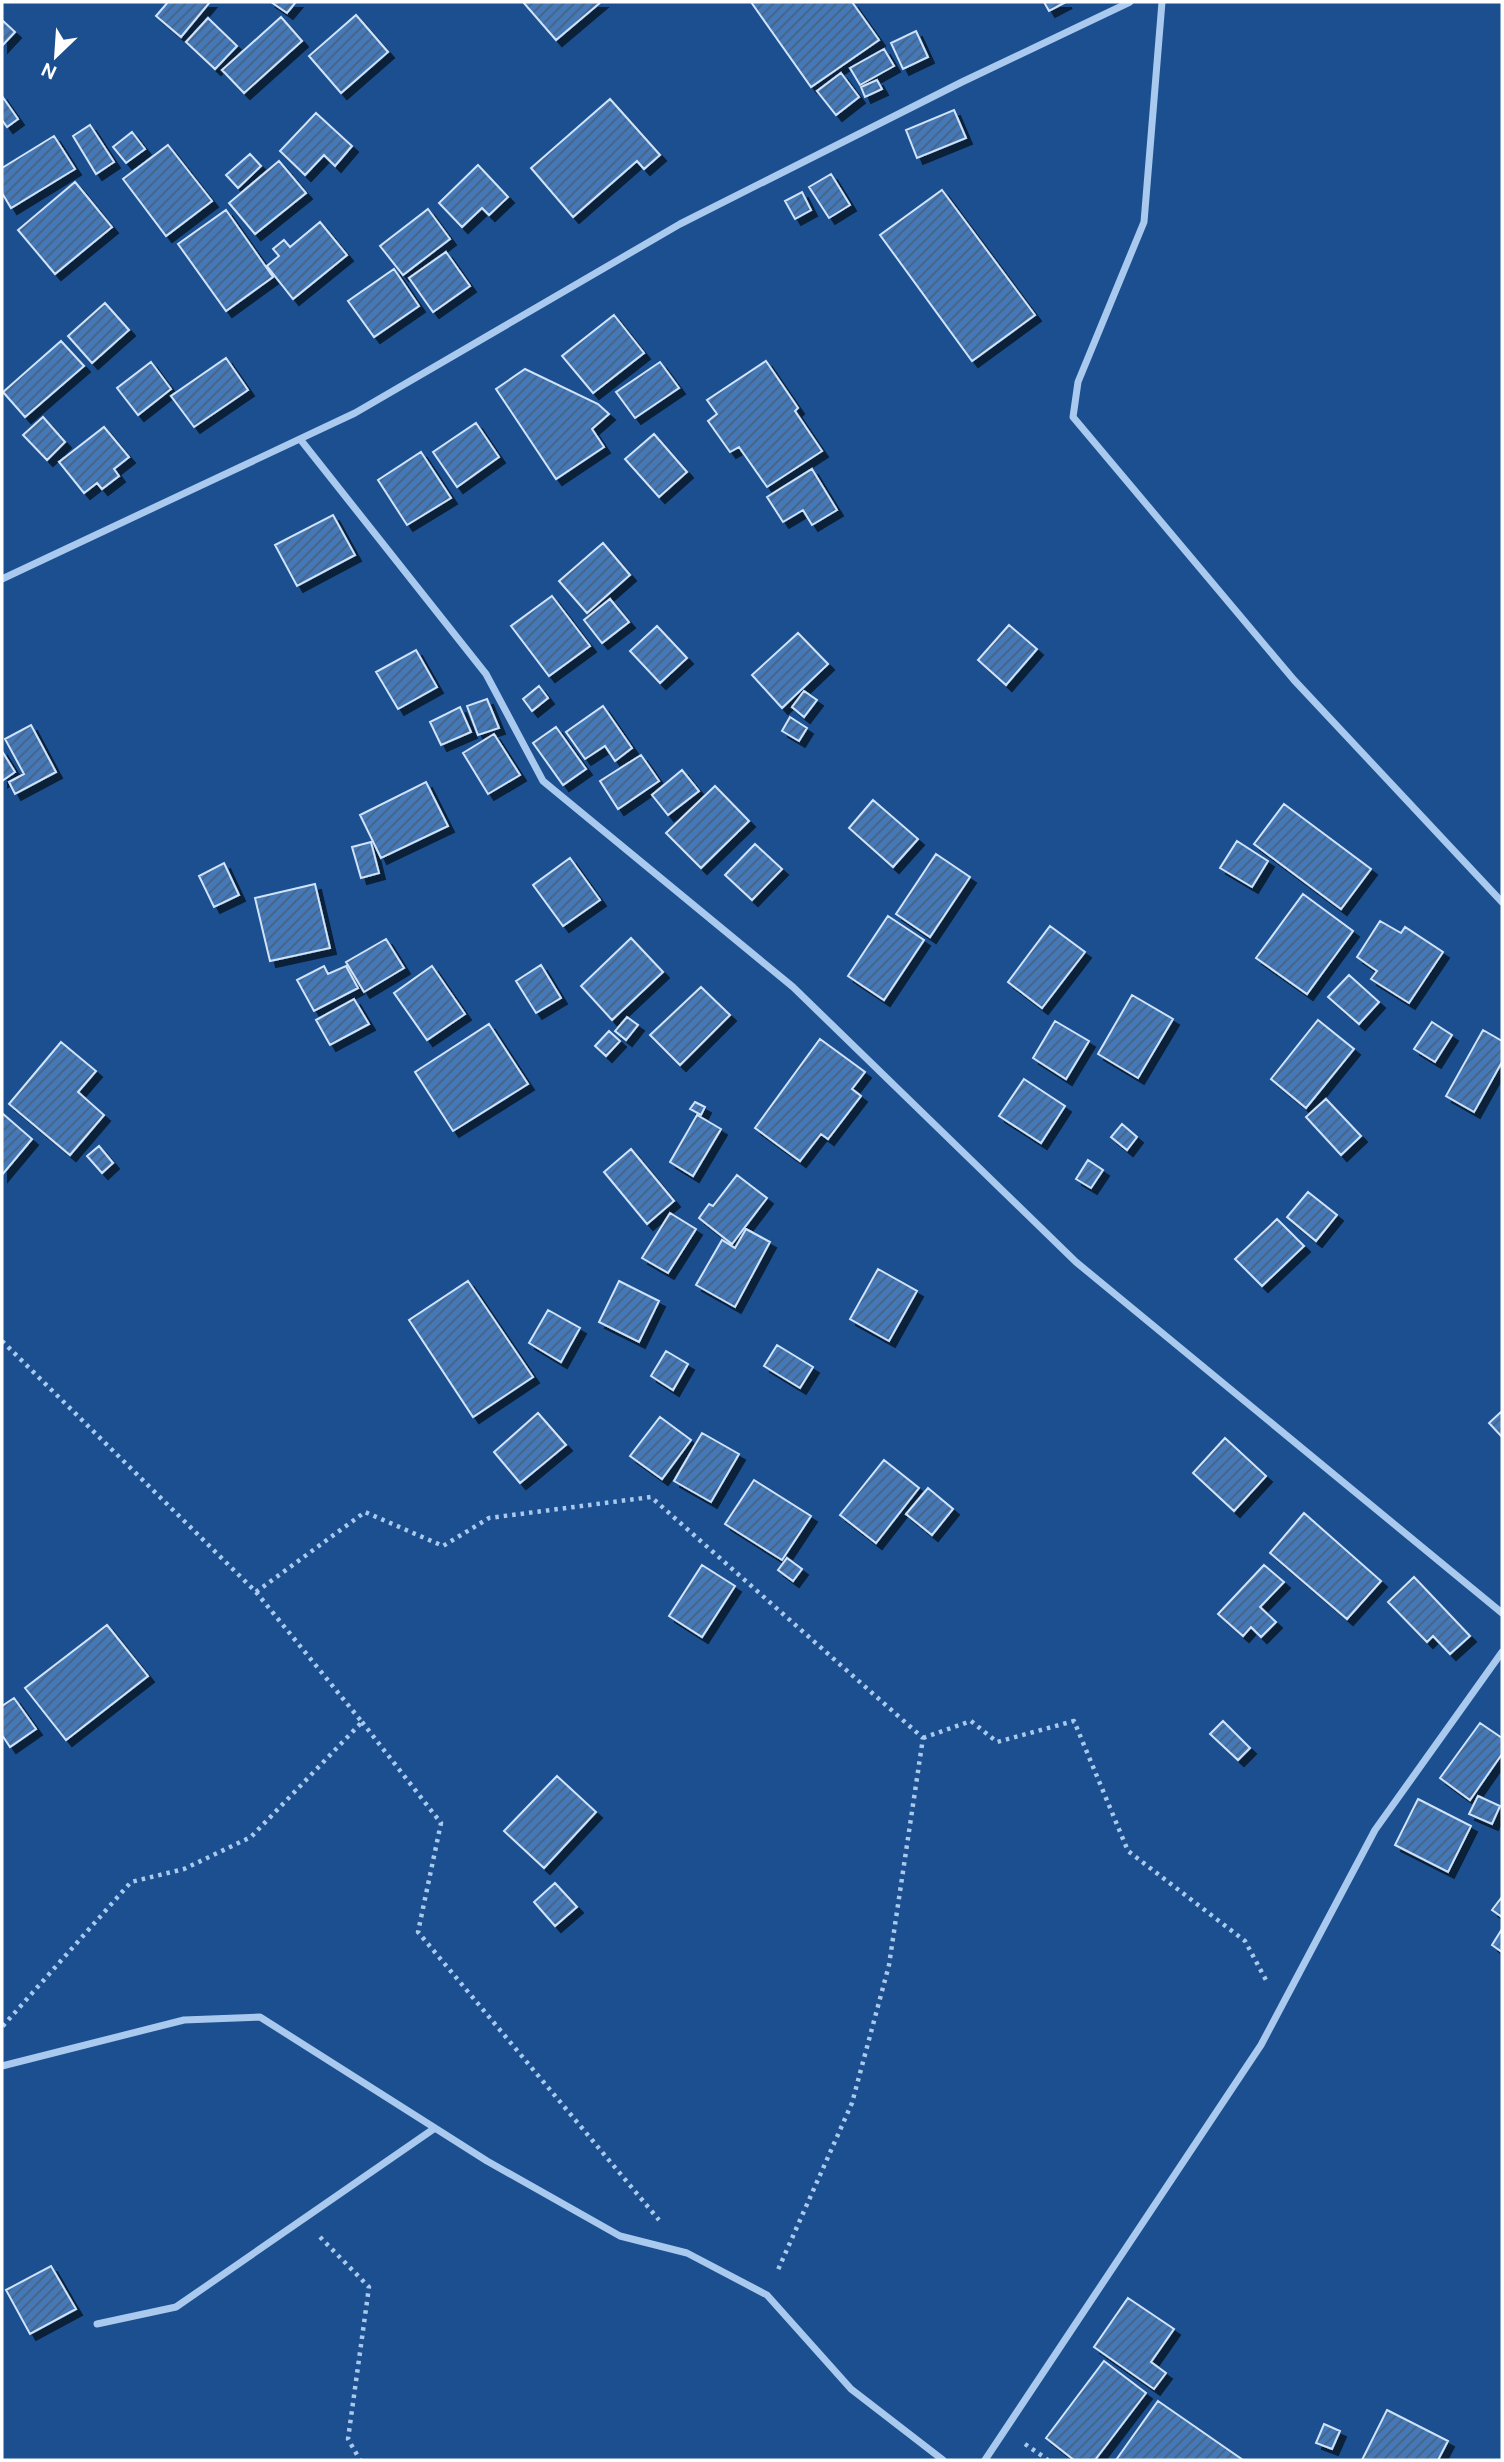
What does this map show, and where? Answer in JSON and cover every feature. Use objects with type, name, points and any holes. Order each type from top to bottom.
[{"type":"street","points":[[2,579],[355,413],[680,224],[962,82],[1130,2]]},
{"type":"street","points":[[1162,2],[1144,222],[1079,382],[1073,416],[1294,680],[1502,902]]},
{"type":"street","points":[[300,439],[485,674],[543,780],[793,987],[1076,1262],[1502,1613]]},
{"type":"street","points":[[985,2460],[1261,2045],[1375,1830],[1502,1652]]},
{"type":"street","points":[[2,2066],[184,2020],[260,2017],[487,2161],[620,2236],[687,2253],[767,2295],[851,2389],[943,2460]]},
{"type":"street","points":[[97,2324],[176,2307],[435,2127]]},
{"type":"path","points":[[2,1341],[256,1592],[441,1823],[418,1932],[687,2253]]},
{"type":"path","points":[[256,1592],[365,1512],[443,1546],[489,1518],[651,1497],[923,1738]]},
{"type":"path","points":[[923,1738],[971,1721],[997,1742],[1074,1721],[1128,1851],[1244,1941],[1281,2008]]},
{"type":"path","points":[[2,2027],[131,1882],[184,1870],[251,1837],[362,1722]]},
{"type":"path","points":[[767,2295],[852,2103],[889,1965],[923,1738]]},
{"type":"path","points":[[302,2219],[369,2287],[348,2440],[360,2460]]},
{"type":"building","points":[[168,2],[210,2],[181,37],[156,16]]},
{"type":"building","points":[[271,2],[296,2],[287,13]]},
{"type":"building","points":[[523,2],[601,2],[556,40]]},
{"type":"building","points":[[751,2],[852,2],[879,40],[811,87]]},
{"type":"building","points":[[1044,2],[1066,2],[1049,11]]},
{"type":"building","points":[[356,15],[388,52],[341,93],[309,56]]},
{"type":"building","points":[[281,17],[302,41],[244,93],[222,70]]},
{"type":"building","points":[[208,18],[237,46],[215,69],[186,42]]},
{"type":"building","points":[[2,20],[15,32],[2,46]]},
{"type":"building","points":[[916,31],[928,57],[903,69],[891,43]]},
{"type":"building","points":[[884,49],[894,66],[860,85],[850,68]]},
{"type":"building","points":[[841,73],[859,97],[836,115],[817,91]]},
{"type":"building","points":[[877,80],[882,89],[865,97],[861,87]]},
{"type":"building","points":[[2,96],[18,119],[7,127],[2,120]]},
{"type":"building","points":[[610,99],[660,155],[644,169],[637,161],[573,217],[531,168]]},
{"type":"building","points":[[954,110],[966,138],[917,158],[906,130]]},
{"type":"building","points":[[316,113],[352,146],[335,166],[324,155],[305,175],[280,151]]},
{"type":"building","points":[[90,125],[114,162],[96,174],[73,136]]},
{"type":"building","points":[[132,132],[145,149],[126,163],[113,147]]},
{"type":"building","points":[[54,136],[75,169],[11,208],[2,193],[2,168]]},
{"type":"building","points":[[168,145],[212,201],[166,236],[123,179]]},
{"type":"building","points":[[250,154],[261,166],[238,188],[226,175]]},
{"type":"building","points":[[279,161],[306,193],[255,234],[229,203]]},
{"type":"building","points":[[478,165],[508,197],[489,215],[482,208],[462,227],[439,203]]},
{"type":"building","points":[[831,174],[850,205],[829,218],[809,187]]},
{"type":"building","points":[[75,182],[112,227],[55,274],[18,230]]},
{"type":"building","points":[[942,190],[1035,315],[972,361],[880,235]]},
{"type":"building","points":[[802,192],[811,210],[795,219],[785,201]]},
{"type":"building","points":[[428,209],[450,239],[403,275],[380,246]]},
{"type":"building","points":[[226,210],[273,277],[226,311],[178,244]]},
{"type":"building","points":[[320,222],[347,255],[293,299],[267,266],[279,256],[273,249],[284,240],[290,247]]},
{"type":"building","points":[[446,252],[470,286],[433,312],[409,278]]},
{"type":"building","points":[[394,269],[419,306],[374,337],[348,301]]},
{"type":"building","points":[[105,303],[129,330],[92,363],[68,336]]},
{"type":"building","points":[[614,315],[644,353],[593,393],[562,356]]},
{"type":"building","points":[[61,341],[84,366],[25,417],[3,392]]},
{"type":"building","points":[[226,358],[248,390],[194,427],[171,396]]},
{"type":"building","points":[[766,361],[798,408],[795,411],[822,451],[767,487],[739,447],[730,452],[708,421],[717,414],[707,400]]},
{"type":"building","points":[[151,362],[171,389],[138,415],[117,388]]},
{"type":"building","points":[[660,362],[679,388],[635,418],[616,392]]},
{"type":"building","points":[[525,369],[598,404],[609,414],[592,429],[604,447],[556,479],[496,389]]},
{"type":"building","points":[[43,417],[65,442],[47,460],[23,435]]},
{"type":"building","points":[[476,423],[499,457],[457,487],[433,452]]},
{"type":"building","points":[[104,427],[129,457],[114,469],[119,476],[102,489],[97,483],[84,493],[59,462]]},
{"type":"building","points":[[654,434],[687,472],[659,497],[625,459]]},
{"type":"building","points":[[421,452],[451,498],[407,525],[378,480]]},
{"type":"building","points":[[812,469],[837,510],[812,525],[803,510],[783,522],[767,497]]},
{"type":"building","points":[[333,515],[355,555],[297,586],[275,545]]},
{"type":"building","points":[[603,543],[630,575],[587,613],[559,581]]},
{"type":"building","points":[[552,596],[590,646],[549,676],[511,626]]},
{"type":"building","points":[[610,599],[629,622],[602,643],[584,620]]},
{"type":"building","points":[[1009,625],[1037,649],[1006,685],[978,660]]},
{"type":"building","points":[[657,626],[687,658],[660,683],[630,651]]},
{"type":"building","points":[[798,633],[828,664],[782,708],[752,675]]},
{"type":"building","points":[[416,650],[437,687],[398,709],[376,672]]},
{"type":"building","points":[[539,686],[548,698],[532,711],[523,699]]},
{"type":"building","points":[[804,691],[817,700],[804,717],[792,707]]},
{"type":"building","points":[[487,699],[499,728],[478,735],[467,706]]},
{"type":"building","points":[[603,706],[632,748],[615,761],[605,746],[585,759],[566,732]]},
{"type":"building","points":[[460,707],[471,732],[441,745],[430,722]]},
{"type":"building","points":[[790,717],[807,728],[799,741],[782,731]]},
{"type":"building","points":[[31,725],[56,772],[15,794],[9,782],[24,774],[5,739]]},
{"type":"building","points":[[556,727],[586,769],[563,785],[533,743]]},
{"type":"building","points":[[494,734],[520,775],[488,794],[463,753]]},
{"type":"building","points":[[2,751],[15,772],[2,781]]},
{"type":"building","points":[[641,755],[659,781],[618,809],[600,781]]},
{"type":"building","points":[[682,770],[699,791],[668,815],[652,795]]},
{"type":"building","points":[[426,782],[448,826],[381,858],[360,815]]},
{"type":"building","points":[[715,786],[749,821],[701,868],[666,833]]},
{"type":"building","points":[[873,800],[918,839],[893,867],[849,828]]},
{"type":"building","points":[[1284,804],[1371,869],[1341,909],[1254,844]]},
{"type":"building","points":[[1237,841],[1268,861],[1252,887],[1220,868]]},
{"type":"building","points":[[371,842],[379,873],[361,878],[352,847]]},
{"type":"building","points":[[755,844],[782,869],[752,900],[725,875]]},
{"type":"building","points":[[936,854],[970,877],[930,937],[896,914]]},
{"type":"building","points":[[570,858],[600,900],[563,926],[533,885]]},
{"type":"building","points":[[224,863],[239,895],[214,907],[199,876]]},
{"type":"building","points":[[315,884],[330,948],[270,961],[255,898]]},
{"type":"building","points":[[1303,894],[1353,931],[1307,994],[1256,958]]},
{"type":"building","points":[[888,916],[924,940],[884,1000],[848,976]]},
{"type":"building","points":[[1380,921],[1401,933],[1405,927],[1443,952],[1409,1003],[1371,979],[1377,971],[1357,957]]},
{"type":"building","points":[[1050,926],[1085,952],[1042,1008],[1008,982]]},
{"type":"building","points":[[631,938],[663,972],[612,1020],[581,986]]},
{"type":"building","points":[[386,939],[404,968],[364,992],[346,962]]},
{"type":"building","points":[[541,965],[561,998],[536,1013],[516,981]]},
{"type":"building","points":[[324,966],[328,974],[346,966],[358,988],[314,1011],[297,980]]},
{"type":"building","points":[[432,966],[465,1014],[427,1040],[394,993]]},
{"type":"building","points":[[1349,975],[1379,1002],[1359,1024],[1328,997]]},
{"type":"building","points":[[701,987],[730,1015],[680,1065],[650,1035]]},
{"type":"building","points":[[1132,995],[1173,1019],[1138,1078],[1098,1054]]},
{"type":"building","points":[[354,999],[369,1024],[330,1045],[316,1020]]},
{"type":"building","points":[[627,1017],[638,1025],[626,1040],[615,1031]]},
{"type":"building","points":[[1318,1020],[1354,1049],[1306,1108],[1271,1079]]},
{"type":"building","points":[[1055,1021],[1089,1041],[1066,1079],[1033,1058]]},
{"type":"building","points":[[1432,1022],[1452,1035],[1435,1062],[1414,1049]]},
{"type":"building","points":[[489,1024],[528,1084],[453,1131],[415,1072]]},
{"type":"building","points":[[1483,1030],[1502,1041],[1502,1062],[1474,1112],[1446,1096]]},
{"type":"building","points":[[609,1031],[620,1041],[606,1056],[595,1046]]},
{"type":"building","points":[[820,1039],[865,1072],[852,1089],[861,1096],[828,1139],[821,1134],[800,1161],[755,1128]]},
{"type":"building","points":[[61,1042],[96,1071],[78,1092],[104,1115],[70,1155],[9,1104]]},
{"type":"building","points":[[1024,1079],[1065,1106],[1041,1143],[999,1116]]},
{"type":"building","points":[[1326,1099],[1361,1136],[1341,1155],[1306,1117]]},
{"type":"building","points":[[695,1102],[705,1107],[701,1115],[690,1109]]},
{"type":"building","points":[[2,1113],[32,1139],[2,1175]]},
{"type":"building","points":[[697,1115],[721,1129],[693,1176],[670,1162]]},
{"type":"building","points":[[1122,1124],[1137,1137],[1127,1150],[1111,1137]]},
{"type":"building","points":[[99,1146],[113,1163],[102,1173],[87,1156]]},
{"type":"building","points":[[631,1149],[674,1201],[647,1224],[604,1172]]},
{"type":"building","points":[[1088,1160],[1103,1170],[1091,1188],[1076,1179]]},
{"type":"building","points":[[737,1175],[767,1198],[732,1244],[699,1218],[709,1204],[713,1206]]},
{"type":"building","points":[[1308,1192],[1337,1215],[1316,1241],[1287,1217]]},
{"type":"building","points":[[670,1213],[696,1229],[668,1273],[642,1258]]},
{"type":"building","points":[[1277,1219],[1304,1246],[1262,1286],[1235,1259]]},
{"type":"building","points":[[746,1229],[770,1242],[735,1307],[696,1285],[722,1240],[735,1248]]},
{"type":"building","points":[[878,1269],[917,1291],[889,1341],[850,1319]]},
{"type":"building","points":[[468,1281],[533,1377],[473,1417],[409,1320]]},
{"type":"building","points":[[619,1281],[659,1301],[639,1342],[599,1322]]},
{"type":"building","points":[[548,1310],[580,1328],[561,1362],[529,1343]]},
{"type":"building","points":[[777,1345],[813,1367],[800,1388],[764,1366]]},
{"type":"building","points":[[666,1351],[688,1364],[673,1390],[651,1376]]},
{"type":"building","points":[[1502,1411],[1502,1437],[1489,1423]]},
{"type":"building","points":[[538,1413],[566,1445],[520,1483],[494,1452]]},
{"type":"building","points":[[660,1417],[691,1440],[662,1479],[630,1456]]},
{"type":"building","points":[[702,1433],[739,1454],[711,1502],[674,1481]]},
{"type":"building","points":[[1225,1438],[1266,1476],[1234,1511],[1193,1473]]},
{"type":"building","points":[[884,1460],[919,1488],[876,1543],[840,1515]]},
{"type":"building","points":[[754,1480],[811,1516],[782,1560],[725,1524]]},
{"type":"building","points":[[928,1488],[953,1509],[932,1535],[906,1514]]},
{"type":"building","points":[[1304,1513],[1381,1581],[1347,1619],[1270,1553]]},
{"type":"building","points":[[787,1558],[802,1569],[793,1581],[778,1570]]},
{"type":"building","points":[[702,1565],[735,1586],[702,1637],[669,1616]]},
{"type":"building","points":[[1264,1565],[1284,1582],[1260,1607],[1276,1622],[1261,1637],[1251,1627],[1243,1636],[1218,1614]]},
{"type":"building","points":[[1414,1577],[1470,1636],[1450,1654],[1433,1636],[1427,1642],[1388,1602]]},
{"type":"building","points":[[107,1625],[148,1676],[66,1740],[25,1688]]},
{"type":"building","points":[[14,1698],[36,1729],[10,1747],[2,1735],[2,1706]]},
{"type":"building","points":[[1223,1721],[1250,1748],[1238,1760],[1210,1734]]},
{"type":"building","points":[[1480,1723],[1502,1738],[1502,1754],[1470,1800],[1440,1778]]},
{"type":"building","points":[[557,1776],[596,1812],[544,1868],[504,1831]]},
{"type":"building","points":[[1478,1796],[1500,1806],[1492,1824],[1469,1814]]},
{"type":"building","points":[[1418,1799],[1471,1826],[1448,1872],[1395,1845]]},
{"type":"building","points":[[555,1883],[577,1907],[555,1926],[534,1902]]},
{"type":"building","points":[[1502,1897],[1502,1917],[1492,1910]]},
{"type":"building","points":[[1502,1929],[1502,1952],[1492,1945]]},
{"type":"building","points":[[51,2266],[76,2309],[30,2334],[6,2290]]},
{"type":"building","points":[[1128,2298],[1174,2329],[1151,2362],[1166,2373],[1154,2389],[1094,2347]]},
{"type":"building","points":[[1104,2361],[1146,2393],[1095,2460],[1074,2460],[1046,2438]]},
{"type":"building","points":[[1158,2401],[1243,2460],[1116,2460]]},
{"type":"building","points":[[1387,2410],[1448,2441],[1438,2460],[1362,2460]]},
{"type":"building","points":[[1324,2424],[1340,2431],[1332,2449],[1316,2443]]}]
